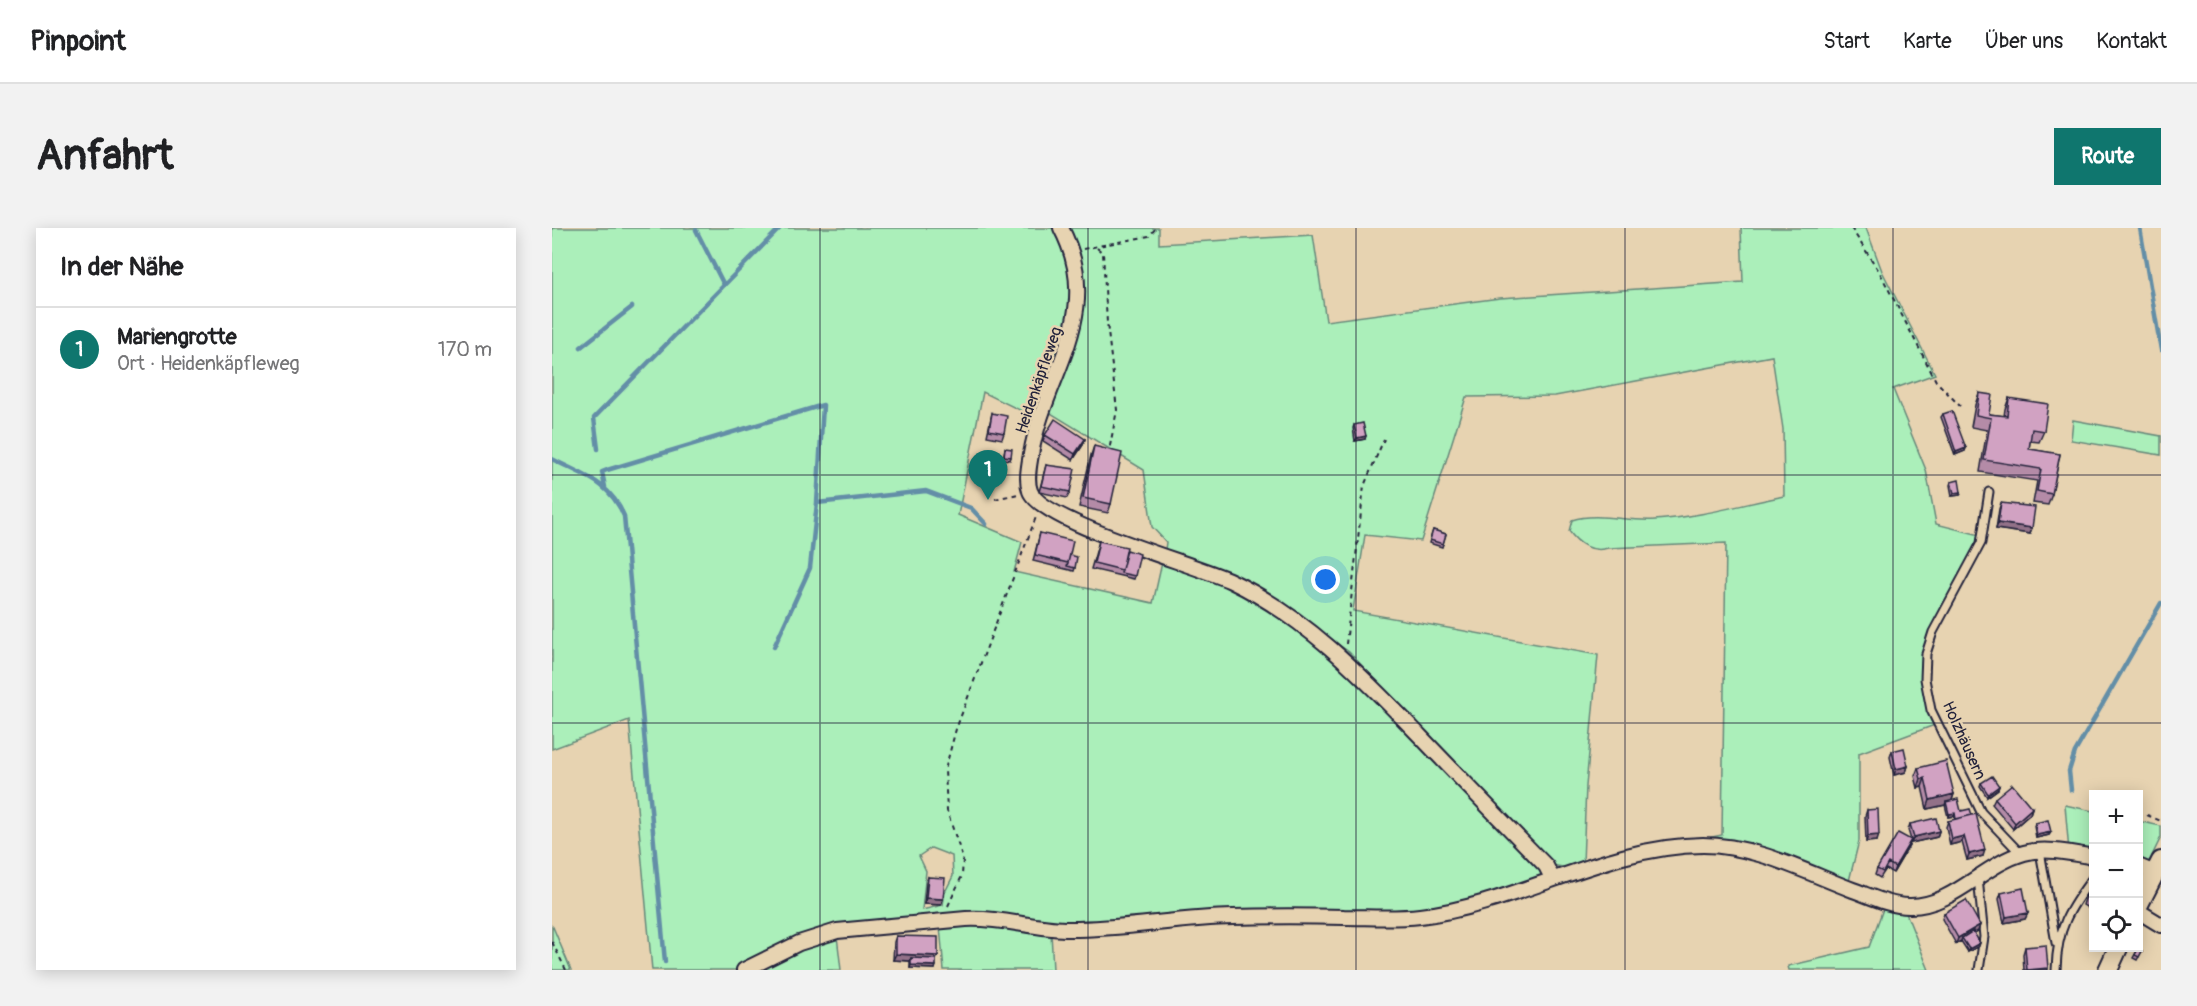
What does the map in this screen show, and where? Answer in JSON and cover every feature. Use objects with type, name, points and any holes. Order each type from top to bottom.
[{"type":"main road","points":[[2141,898],[2151,867]]},
{"type":"main road","points":[[2108,970],[2116,952]]},
{"type":"street","name":"Heidenkäpfleweg","points":[[1030,492],[1029,463],[1036,429],[1072,337],[1077,311],[1075,267],[1071,250],[1061,228]]},
{"type":"street","points":[[1030,492],[1041,506],[1059,517],[1212,573],[1256,594],[1345,659],[1546,867],[1552,878]]},
{"type":"street","points":[[744,970],[799,943],[837,931],[987,918],[1044,927],[1085,929],[1211,917],[1419,916],[1493,900],[1552,878],[1661,850],[1687,846],[1726,847],[1760,854],[1880,900],[1910,907],[1930,903],[1978,875],[2021,854],[2040,851],[2089,856]]},
{"type":"street","points":[[2143,914],[2161,925]]},
{"type":"lane","name":"Holzhäusern","points":[[1989,492],[1981,543],[1932,632],[1926,654],[1925,679],[1931,710],[1981,812],[2021,854]]},
{"type":"lane","points":[[2040,851],[2057,945]]},
{"type":"lane","points":[[1978,875],[1984,938],[1979,970]]},
{"type":"lane","points":[[2056,970],[2057,945],[2061,927],[2074,902],[2089,882]]},
{"type":"path","points":[[1108,456],[1117,410],[1107,323],[1103,253],[1097,248],[1106,243],[1149,236],[1156,228]]},
{"type":"path","points":[[1851,228],[1879,271],[1936,381],[1960,406]]},
{"type":"path","points":[[1345,659],[1364,486],[1384,439]]},
{"type":"path","points":[[995,499],[1030,492]]},
{"type":"path","points":[[942,922],[942,916],[962,876],[963,859],[947,811],[945,770],[956,729],[1028,531],[1041,506]]},
{"type":"path","points":[[2147,815],[2161,821]]},
{"type":"path","points":[[552,942],[566,970]]},
{"type":"green space","points":[[552,228],[1159,228],[1159,244],[1313,235],[1326,321],[1500,298],[1743,282],[1741,228],[1866,228],[1882,271],[1935,374],[1893,389],[1926,470],[1936,524],[1984,536],[1975,562],[1932,642],[1928,664],[1930,690],[1940,723],[1859,753],[1859,841],[1848,885],[1692,841],[1722,835],[1726,543],[1596,549],[1581,543],[1569,531],[1572,520],[1582,518],[1644,520],[1671,518],[1784,496],[1783,429],[1772,356],[1555,396],[1466,397],[1421,541],[1365,535],[1353,611],[1598,655],[1586,786],[1583,863],[1568,868],[1552,865],[1349,652],[1272,597],[1223,573],[1165,550],[1166,542],[1152,527],[1144,470],[1046,410],[1034,417],[983,392],[958,515],[1022,542],[1014,572],[1153,603],[1163,558],[1253,596],[1344,663],[1537,862],[1543,874],[1538,880],[1430,912],[1078,927],[1020,918],[837,936],[841,970],[652,970],[629,720],[552,749]],"holes":[[[931,848],[952,856],[953,876],[945,892],[943,905],[922,910],[926,871],[919,856]]]},
{"type":"green space","points":[[2073,420],[2161,436],[2161,455],[2071,440]]},
{"type":"green space","points":[[2065,805],[2089,810],[2089,856],[2069,852]]},
{"type":"green space","points":[[2143,822],[2161,826],[2161,837],[2144,872]]},
{"type":"green space","points":[[1883,909],[1906,913],[1929,970],[1789,970],[1788,966],[1869,947]]},
{"type":"green space","points":[[973,922],[1051,932],[1053,970],[944,970],[940,927]]},
{"type":"green space","points":[[553,927],[571,970],[552,970]]},
{"type":"building","points":[[1979,393],[1992,395],[1989,414],[2007,416],[2009,398],[2048,404],[2044,431],[2032,429],[2029,449],[2060,454],[2052,494],[2037,491],[2041,469],[1984,460],[1991,418],[1976,415]]},
{"type":"building","points":[[1952,411],[1966,448],[1956,452],[1943,414]]},
{"type":"building","points":[[992,413],[1007,416],[1004,433],[989,430]]},
{"type":"building","points":[[1055,419],[1085,439],[1075,454],[1045,435]]},
{"type":"building","points":[[1363,423],[1366,436],[1357,438],[1354,425]]},
{"type":"building","points":[[1094,446],[1122,453],[1111,504],[1083,498]]},
{"type":"building","points":[[1005,448],[1012,449],[1011,457],[1004,456]]},
{"type":"building","points":[[1046,465],[1075,469],[1070,492],[1041,486]]},
{"type":"building","points":[[1959,480],[1961,492],[1954,493],[1951,482]]},
{"type":"building","points":[[2001,503],[2035,507],[2032,528],[1998,523]]},
{"type":"building","points":[[1433,530],[1446,534],[1443,544],[1430,540]]},
{"type":"building","points":[[1040,533],[1073,541],[1068,563],[1035,555]]},
{"type":"building","points":[[1099,541],[1127,547],[1122,570],[1094,563]]},
{"type":"building","points":[[1127,550],[1140,554],[1135,576],[1121,573]]},
{"type":"building","points":[[1070,555],[1077,557],[1075,568],[1067,566]]},
{"type":"building","points":[[1904,748],[1908,766],[1896,769],[1892,751]]},
{"type":"building","points":[[1946,761],[1954,794],[1930,800],[1925,778],[1921,779],[1918,768]]},
{"type":"building","points":[[1992,776],[1999,786],[1988,794],[1981,783]]},
{"type":"building","points":[[2012,784],[2032,808],[2015,823],[1995,798]]},
{"type":"building","points":[[1958,799],[1961,811],[1970,809],[1972,815],[1956,819],[1955,813],[1949,814],[1946,802]]},
{"type":"building","points":[[1878,809],[1879,835],[1868,836],[1867,810]]},
{"type":"building","points":[[1976,814],[1985,850],[1969,854],[1964,836],[1952,839],[1948,821]]},
{"type":"building","points":[[1936,818],[1939,831],[1914,837],[1910,824]]},
{"type":"building","points":[[2048,820],[2051,832],[2037,835],[2035,823]]},
{"type":"building","points":[[1898,833],[1911,840],[1895,867],[1888,863],[1883,872],[1877,869]]},
{"type":"building","points":[[928,877],[945,878],[943,899],[926,898]]},
{"type":"building","points":[[2023,888],[2028,913],[2006,917],[2001,893]]},
{"type":"building","points":[[1966,900],[1980,925],[1958,938],[1944,913]]},
{"type":"building","points":[[1973,931],[1980,943],[1969,949],[1962,938]]},
{"type":"building","points":[[896,936],[938,937],[938,956],[896,954]]},
{"type":"building","points":[[2046,945],[2048,968],[2027,970],[2025,947]]},
{"type":"building","points":[[911,958],[936,959],[936,966],[911,965]]},
{"type":"waterway","points":[[598,449],[594,418],[780,228]]},
{"type":"waterway","points":[[2140,228],[2161,350]]},
{"type":"waterway","points":[[696,230],[724,285]]},
{"type":"waterway","points":[[581,347],[632,307]]},
{"type":"waterway","points":[[605,487],[602,472],[607,470],[823,405],[817,503],[810,568],[774,647]]},
{"type":"waterway","points":[[552,459],[585,475],[603,487],[618,504],[624,516],[665,962]]},
{"type":"waterway","points":[[817,503],[926,491],[971,508],[986,524]]},
{"type":"waterway","points":[[2071,790],[2069,771],[2075,752],[2161,603]]},
{"type":"place","name":"Mariengrotte","points":[[988,500]]}]
